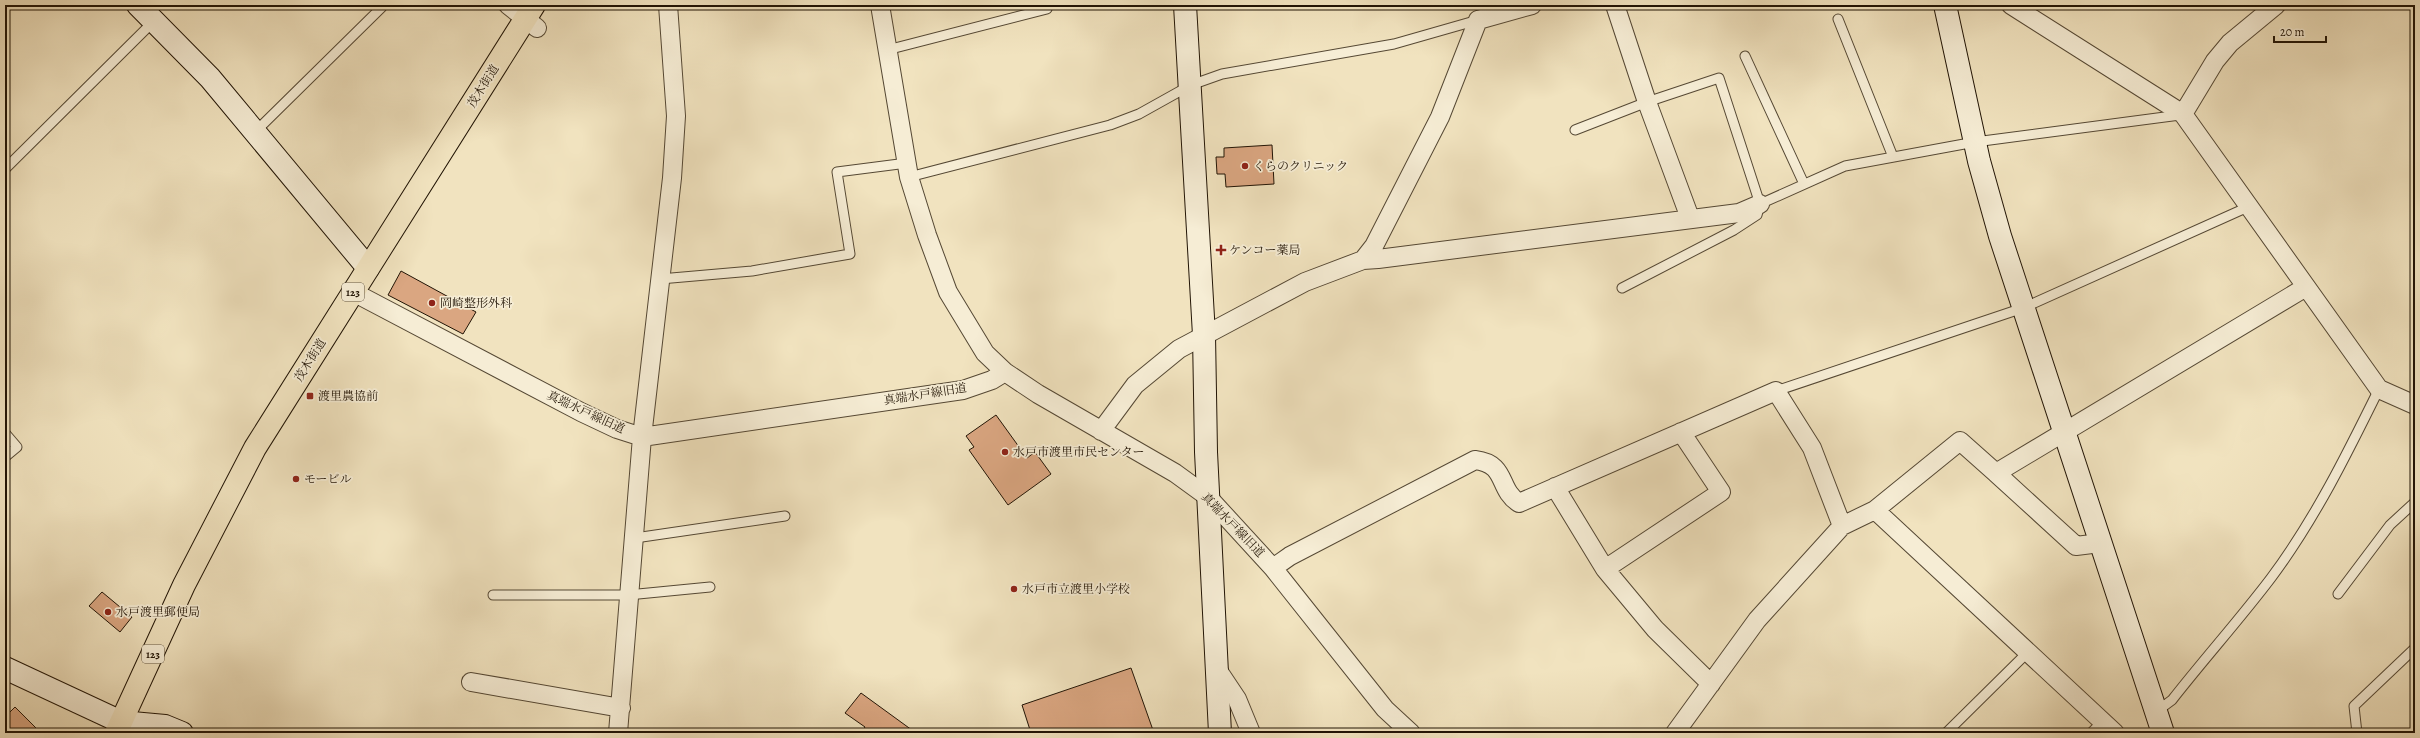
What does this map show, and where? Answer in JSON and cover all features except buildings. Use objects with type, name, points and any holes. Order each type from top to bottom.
[{"type":"highway","name":"茂木街道","points":[[124,729],[184,585],[255,448],[368,268],[532,18]]},
{"type":"street","points":[[138,5],[210,78],[368,268]]},
{"type":"street","points":[[508,5],[532,18]]},
{"type":"street","points":[[618,733],[628,594],[635,538],[642,437],[672,178],[676,116],[668,5]]},
{"type":"street","points":[[880,5],[908,170],[927,235],[948,292],[985,353],[1005,372]]},
{"type":"street","points":[[1185,5],[1204,335],[1208,497],[1220,733]]},
{"type":"street","points":[[1363,260],[1374,246],[1440,117],[1490,13],[1532,5]]},
{"type":"street","points":[[1615,5],[1647,102],[1690,218]]},
{"type":"street","points":[[1945,5],[1975,142],[2000,236],[2022,308],[2159,727]]},
{"type":"street","points":[[2011,5],[2183,114],[2379,389],[2415,404]]},
{"type":"street","points":[[2183,114],[2215,61],[2230,43],[2276,5]]},
{"type":"street","points":[[1101,431],[1135,385],[1179,349],[1305,282],[1363,260],[1378,260],[1690,218],[1739,213],[1760,204]]},
{"type":"street","points":[[1996,473],[2306,287]]},
{"type":"street","name":"真端水戸線旧道","points":[[353,292],[581,412],[617,429],[642,437],[963,390],[992,380],[1005,372],[1074,416],[1175,473],[1208,497],[1273,568],[1386,709],[1411,733]]},
{"type":"street","points":[[1273,568],[1290,556],[1475,460],[1487,461],[1498,471],[1511,498],[1519,503],[1776,391],[1812,448],[1842,526]]},
{"type":"street","points":[[1605,569],[1721,492],[1680,432]]},
{"type":"street","points":[[1675,733],[1758,620],[1842,526],[1875,510],[1960,442],[2076,546],[2100,543]]},
{"type":"street","points":[[1555,487],[1605,569],[1655,630],[1711,684]]},
{"type":"street","points":[[1875,510],[2028,652],[2103,729]]},
{"type":"street","points":[[5,668],[124,729],[165,726],[182,733]]},
{"type":"street","points":[[1217,669],[1237,699],[1251,733]]},
{"type":"street","points":[[471,682],[620,708]]},
{"type":"lane","points":[[255,132],[382,7]]},
{"type":"lane","points":[[887,50],[1047,9]]},
{"type":"lane","points":[[660,279],[752,272],[850,254],[837,172],[908,170],[1110,125],[1139,114],[1190,85],[1222,74],[1394,44],[1490,13]]},
{"type":"lane","points":[[1838,19],[1893,157]]},
{"type":"lane","points":[[5,169],[154,21]]},
{"type":"lane","points":[[1745,56],[1804,184]]},
{"type":"lane","points":[[1575,130],[1647,102],[1719,78],[1760,204],[1756,215],[1734,230],[1622,288]]},
{"type":"lane","points":[[1760,204],[1846,166],[1975,142],[2183,114]]},
{"type":"lane","points":[[1776,391],[2022,308],[2248,207]]},
{"type":"lane","points":[[2159,727],[2172,700],[2275,572],[2340,468],[2379,389]]},
{"type":"lane","points":[[5,433],[17,447],[5,457]]},
{"type":"lane","points":[[2338,594],[2390,525],[2415,502]]},
{"type":"lane","points":[[635,538],[785,516]]},
{"type":"lane","points":[[493,595],[628,594],[710,587]]},
{"type":"lane","points":[[2357,733],[2354,706],[2415,648]]},
{"type":"lane","points":[[1946,733],[2028,652]]},
{"type":"place","name":"くらのクリニック","points":[[1245,166]]},
{"type":"place","name":"ケンコー薬局","points":[[1221,250]]},
{"type":"place","name":"岡崎整形外科","points":[[432,303]]},
{"type":"place","name":"渡里農協前","points":[[310,396]]},
{"type":"place","name":"水戸市渡里市民センター","points":[[1005,452]]},
{"type":"place","name":"モービル","points":[[296,479]]},
{"type":"place","name":"水戸市立渡里小学校","points":[[1014,589]]},
{"type":"place","name":"水戸渡里郵便局","points":[[108,612]]}]
